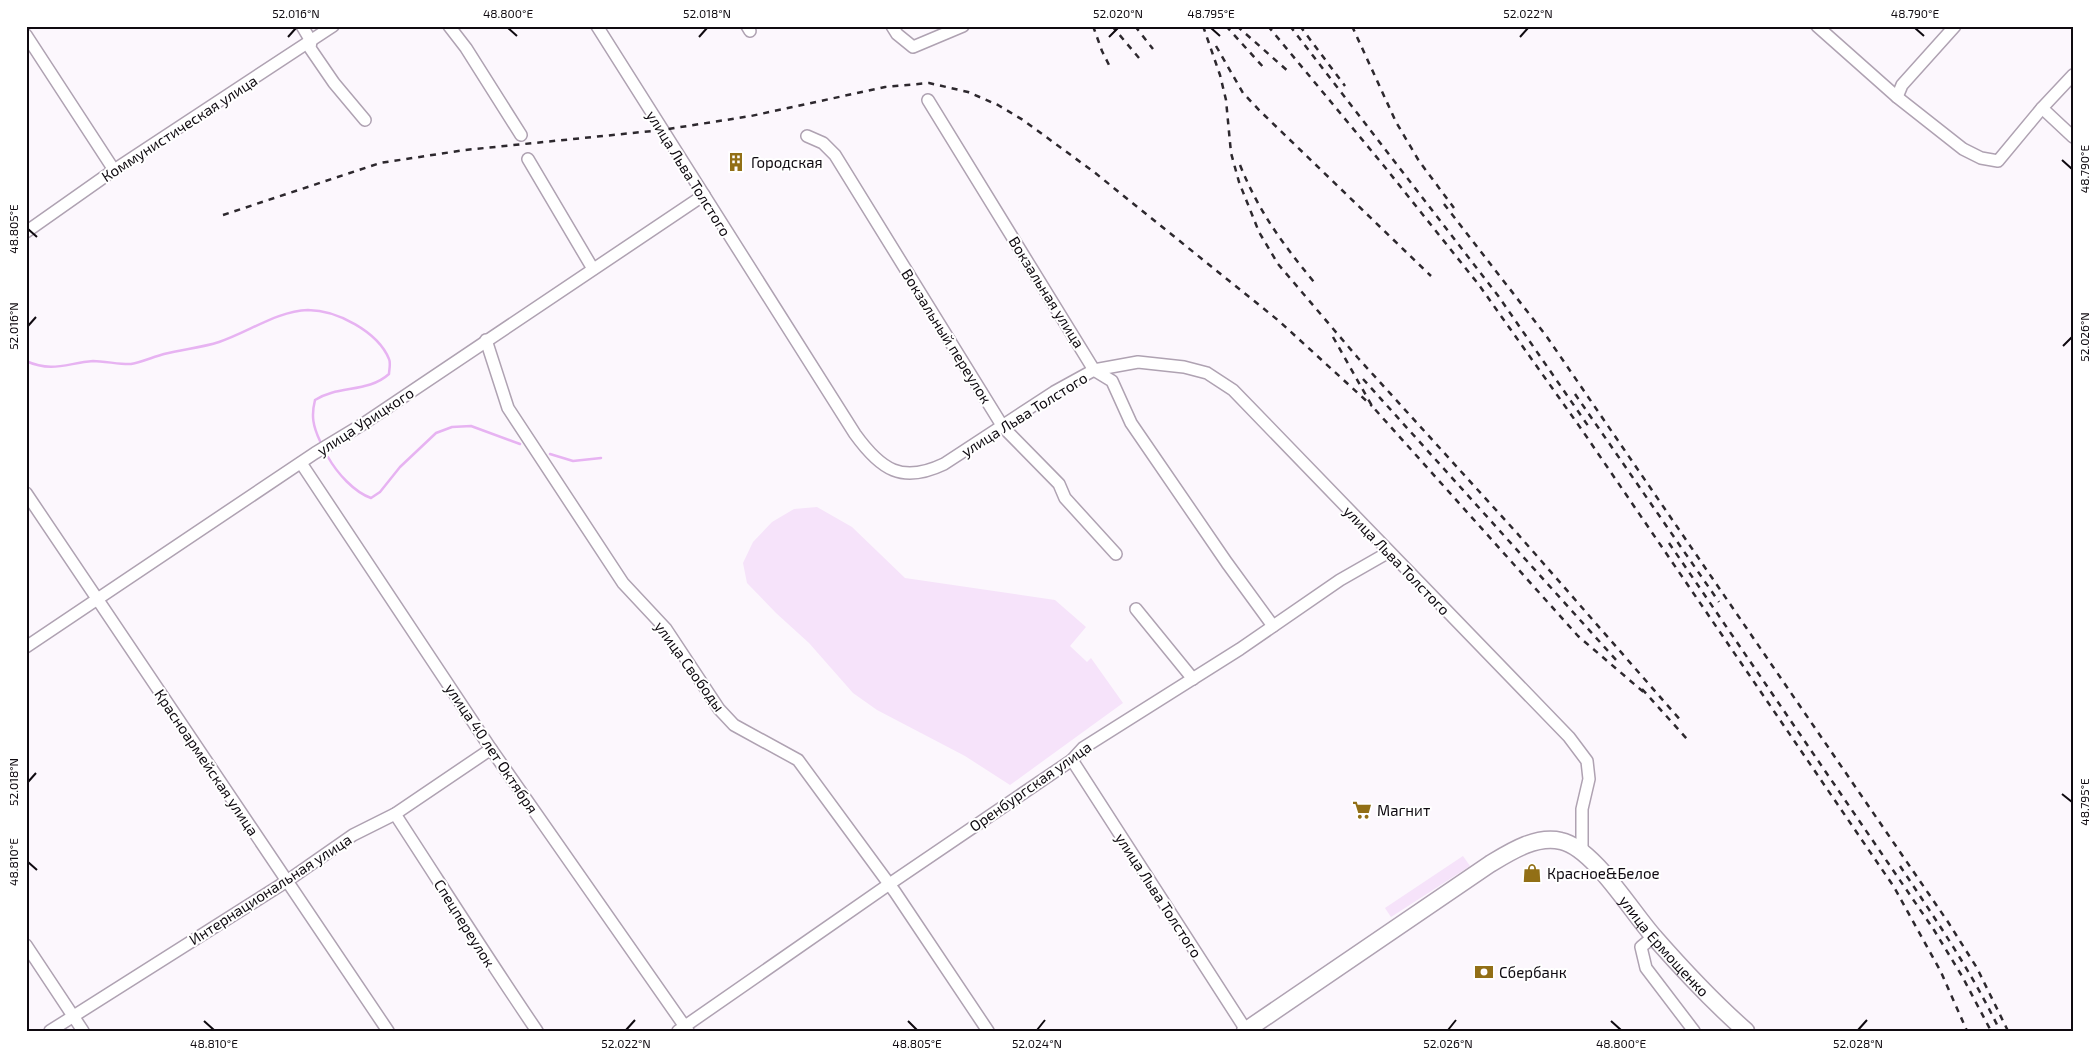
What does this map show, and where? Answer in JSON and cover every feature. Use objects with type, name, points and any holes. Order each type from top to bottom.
[{"type":"highway","name":"улица Ермощенко","points":[[1246,1030],[1480,870],[1510,852],[1538,842],[1560,840],[1571,844],[1582,852],[1598,868],[1653,937],[1716,1005],[1746,1031]]},
{"type":"street","points":[[302,26],[311,41],[310,48],[334,83],[364,120]]},
{"type":"street","name":"Коммунистическая улица","points":[[26,232],[114,170],[333,26]]},
{"type":"street","points":[[449,26],[466,48],[521,135]]},
{"type":"street","name":"улица Льва Толстого","points":[[597,26],[855,434],[872,454],[890,469],[903,474],[931,470],[944,464],[1054,392],[1094,370],[1138,362],[1184,367],[1207,373],[1233,390],[1569,737],[1587,761],[1589,779],[1582,809],[1582,852]]},
{"type":"street","points":[[892,26],[897,34],[913,47],[964,26]]},
{"type":"street","points":[[1818,26],[1898,97],[1962,149],[1981,158],[1998,161],[2042,108],[2073,75]]},
{"type":"street","points":[[1898,97],[1902,85],[1955,26]]},
{"type":"street","points":[[26,35],[114,170]]},
{"type":"street","name":"Вокзальная улица","points":[[928,100],[1094,370],[1112,381],[1131,423],[1227,563],[1273,626]]},
{"type":"street","points":[[2042,108],[2073,137]]},
{"type":"street","name":"Вокзальный переулок","points":[[807,136],[823,143],[835,155],[1003,426],[1059,484],[1065,498],[1116,554]]},
{"type":"street","points":[[528,159],[593,268]]},
{"type":"street","name":"улица Урицкого","points":[[26,647],[704,195]]},
{"type":"street","name":"улица Свободы","points":[[486,340],[508,408],[623,583],[666,629],[719,709],[734,725],[798,760],[895,892],[988,1031]]},
{"type":"street","name":"улица 40 лет Октября","points":[[301,463],[491,749],[683,1029]]},
{"type":"street","name":"Красноармейская улица","points":[[26,493],[388,1031]]},
{"type":"street","name":"Оренбургская улица","points":[[683,1029],[888,885],[1072,760],[1083,748],[1192,679],[1340,580],[1390,552]]},
{"type":"street","points":[[1136,609],[1192,679]]},
{"type":"street","name":"Интернациональная улица","points":[[50,1031],[287,881],[353,835],[395,814],[491,749]]},
{"type":"street","name":"улица Льва Толстого","points":[[1072,760],[1246,1030]]},
{"type":"street","name":"Спецпереулок","points":[[395,814],[461,913],[485,956],[537,1031]]},
{"type":"street","points":[[1653,937],[1641,948],[1646,968],[1694,1031]]},
{"type":"street","points":[[26,945],[83,1031]]},
{"type":"shaded area","points":[[817,507],[852,527],[905,578],[1055,600],[1086,627],[1070,646],[1087,662],[1091,658],[1123,703],[1010,785],[965,756],[877,710],[853,693],[809,643],[747,583],[743,563],[753,542],[772,522],[794,509]]},
{"type":"shaded area","points":[[1463,856],[1470,866],[1391,917],[1385,908]]},
{"type":"waterway","points":[[26,361],[36,365],[52,367],[93,361],[131,364],[171,352],[219,342],[285,314],[308,310],[331,314],[355,324],[376,340],[384,349],[390,366],[389,374],[381,380],[362,387],[333,392],[315,400],[313,421],[320,441]]},
{"type":"waterway","points":[[328,457],[346,481],[358,491],[371,498],[380,492],[400,467],[436,433],[452,427],[471,426],[520,444]]},
{"type":"waterway","points":[[550,454],[573,461],[601,458]]},
{"type":"railway","points":[[1093,26],[1110,67]]},
{"type":"railway","points":[[1112,26],[1139,58]]},
{"type":"railway","points":[[1135,26],[1153,49]]},
{"type":"railway","points":[[1203,26],[1220,75],[1226,100],[1231,153],[1239,182],[1259,232],[1278,264],[1358,358],[1516,532],[1682,722]]},
{"type":"railway","points":[[1226,26],[1265,69]]},
{"type":"railway","points":[[1237,26],[1290,73]]},
{"type":"railway","points":[[1268,26],[1384,166],[1479,285],[1582,430],[1894,887],[1941,972],[1967,1031]]},
{"type":"railway","points":[[1290,26],[1499,297],[1591,430]]},
{"type":"railway","points":[[1300,26],[1345,86]]},
{"type":"railway","points":[[1352,26],[1396,122],[1419,161],[1454,208]]},
{"type":"railway","points":[[1216,46],[1243,93],[1431,276]]},
{"type":"railway","points":[[223,215],[380,163],[465,150],[662,130],[751,116],[885,87],[929,83],[968,92],[998,105],[1023,120],[1094,172],[1279,321],[1372,406]]},
{"type":"railway","points":[[1240,165],[1263,212],[1314,282]]},
{"type":"railway","points":[[1444,204],[1547,337],[1948,922],[1977,968],[2008,1031]]},
{"type":"railway","points":[[1333,337],[1372,406],[1578,636],[1647,695]]},
{"type":"railway","points":[[1363,379],[1617,661]]},
{"type":"railway","points":[[1575,394],[1719,602]]},
{"type":"railway","points":[[1669,543],[1934,930],[1962,976],[1991,1031]]},
{"type":"railway","points":[[1642,689],[1687,739]]},
{"type":"railway","points":[[1900,866],[1966,967],[2000,1031]]},
{"type":"place","name":"Городская","points":[[736,162]]},
{"type":"place","name":"Магнит","points":[[1362,810]]},
{"type":"place","name":"Красное&Белое","points":[[1532,873]]},
{"type":"place","name":"Сбербанк","points":[[1484,972]]}]
